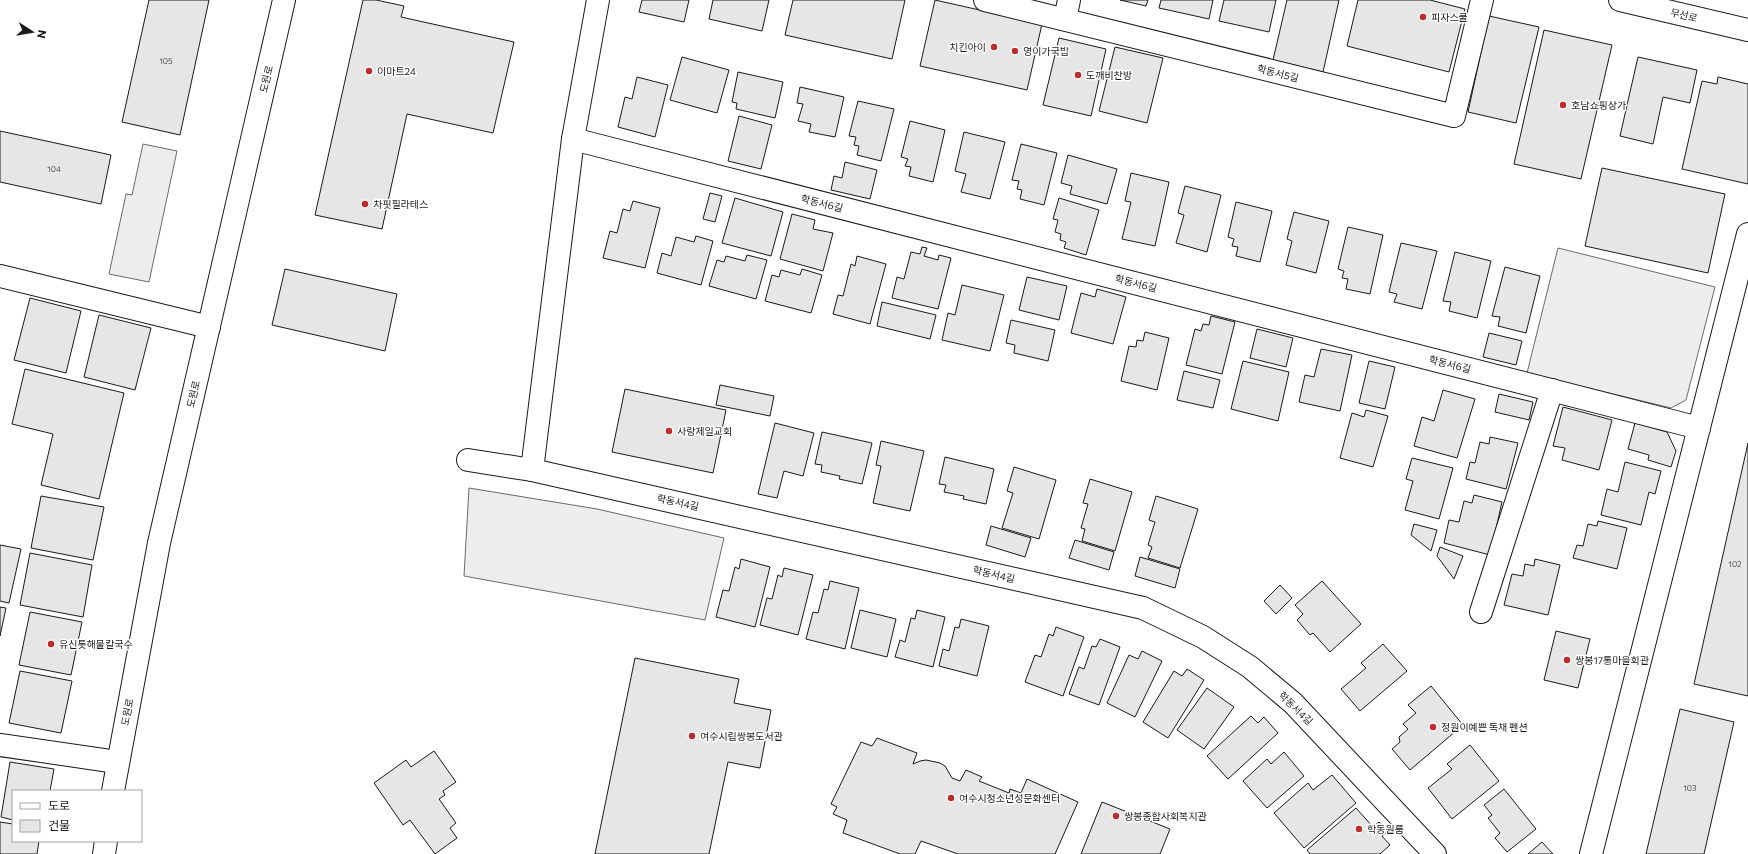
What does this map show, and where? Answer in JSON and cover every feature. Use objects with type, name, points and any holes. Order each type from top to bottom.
[{"type":"street","name":"도원로","points":[[113,790],[117,762],[159,543],[284,0]]},
{"type":"street","points":[[532,470],[573,139],[598,0]]},
{"type":"street","name":"학동서5길","points":[[985,0],[1067,10],[1454,116],[1482,0]]},
{"type":"street","name":"무선로","points":[[1620,0],[1748,30]]},
{"type":"street","name":"학동서6길","points":[[573,139],[1699,428]]},
{"type":"street","points":[[1591,854],[1748,234]]},
{"type":"street","points":[[0,276],[209,327]]},
{"type":"street","points":[[1481,612],[1552,390]]},
{"type":"street","name":"학동서4길","points":[[468,460],[532,470],[1143,608],[1203,637],[1250,667],[1293,703],[1435,854]]},
{"type":"street","points":[[0,745],[117,762]]},
{"type":"street","points":[[104,854],[106,842]]},
{"type":"shaded area","points":[[143,144],[177,151],[149,282],[109,274],[126,194],[132,195]]},
{"type":"shaded area","points":[[1558,248],[1715,287],[1686,400],[1671,408],[1527,373]]},
{"type":"shaded area","points":[[469,488],[597,509],[724,538],[705,620],[464,576]]},
{"type":"building","points":[[149,0],[209,0],[180,135],[122,122]]},
{"type":"building","points":[[363,0],[376,0],[404,6],[401,17],[514,42],[493,133],[407,114],[382,229],[315,215]]},
{"type":"building","points":[[642,0],[689,0],[684,22],[639,12]]},
{"type":"building","points":[[713,0],[769,0],[762,31],[709,19]]},
{"type":"building","points":[[793,0],[905,0],[892,59],[785,35]]},
{"type":"building","points":[[935,0],[1042,24],[1027,90],[920,66]]},
{"type":"building","points":[[1120,0],[1148,0],[1146,6]]},
{"type":"building","points":[[1161,0],[1213,0],[1209,19],[1159,8]]},
{"type":"building","points":[[1224,0],[1276,0],[1269,32],[1219,21]]},
{"type":"building","points":[[1287,0],[1339,0],[1323,72],[1273,60]]},
{"type":"building","points":[[1358,0],[1430,0],[1465,9],[1449,72],[1347,46]]},
{"type":"building","points":[[1489,16],[1539,27],[1516,123],[1468,112]]},
{"type":"building","name":"호남쇼핑상가","points":[[1544,30],[1612,45],[1581,179],[1514,164]]},
{"type":"building","points":[[1059,38],[1106,49],[1091,116],[1043,105]]},
{"type":"building","points":[[1115,47],[1163,58],[1147,123],[1099,111]]},
{"type":"building","points":[[682,57],[729,70],[717,113],[670,100]]},
{"type":"building","points":[[1638,57],[1697,70],[1690,103],[1663,97],[1653,144],[1620,136]]},
{"type":"building","points":[[738,72],[783,82],[775,118],[736,109],[737,103],[732,102]]},
{"type":"building","points":[[637,77],[668,85],[655,137],[618,127],[625,97],[632,99]]},
{"type":"building","points":[[1718,77],[1748,84],[1748,184],[1682,169],[1702,81],[1717,84]]},
{"type":"building","points":[[800,87],[844,97],[835,137],[809,132],[811,124],[798,121],[803,104],[797,103]]},
{"type":"building","points":[[858,101],[894,109],[881,161],[857,155],[859,146],[854,145],[856,137],[849,136]]},
{"type":"building","points":[[739,116],[772,125],[761,169],[728,161]]},
{"type":"building","points":[[910,121],[945,130],[933,182],[909,176],[911,167],[905,166],[908,159],[901,157]]},
{"type":"building","points":[[0,131],[111,155],[101,204],[0,182]]},
{"type":"building","points":[[964,132],[1005,142],[990,199],[961,192],[966,174],[955,171]]},
{"type":"building","points":[[1021,144],[1057,153],[1044,205],[1020,199],[1022,190],[1017,189],[1019,181],[1012,180]]},
{"type":"building","points":[[1068,155],[1117,169],[1107,204],[1070,194],[1072,186],[1061,183]]},
{"type":"building","points":[[845,162],[877,170],[870,199],[831,190],[834,176],[842,178]]},
{"type":"building","points":[[1602,168],[1725,194],[1708,273],[1585,246]]},
{"type":"building","points":[[1131,173],[1169,182],[1155,246],[1122,239],[1131,202],[1125,201]]},
{"type":"building","points":[[1185,186],[1221,195],[1207,252],[1176,243],[1184,215],[1178,213]]},
{"type":"building","points":[[710,193],[722,196],[715,222],[703,219]]},
{"type":"building","points":[[735,198],[783,212],[771,256],[722,243]]},
{"type":"building","points":[[1059,198],[1099,210],[1086,255],[1064,248],[1066,242],[1060,240],[1061,234],[1055,232],[1058,220],[1053,219]]},
{"type":"building","points":[[633,201],[660,208],[645,268],[603,258],[610,231],[617,233],[623,209],[630,211]]},
{"type":"building","points":[[1236,202],[1272,211],[1260,262],[1236,256],[1238,247],[1232,246],[1234,239],[1228,237]]},
{"type":"building","points":[[1294,212],[1329,221],[1316,273],[1286,265],[1292,241],[1287,239]]},
{"type":"building","points":[[792,214],[815,220],[813,229],[833,233],[823,271],[780,259]]},
{"type":"building","points":[[1348,227],[1383,235],[1370,294],[1346,289],[1348,279],[1342,278],[1344,271],[1338,269]]},
{"type":"building","points":[[696,236],[713,241],[701,285],[657,273],[662,253],[671,256],[676,237],[694,242]]},
{"type":"building","points":[[1401,243],[1437,251],[1422,309],[1394,302],[1397,294],[1389,292]]},
{"type":"building","points":[[922,247],[927,248],[924,256],[938,260],[939,255],[951,258],[938,309],[892,298],[897,277],[904,279],[911,252],[920,254]]},
{"type":"building","points":[[1455,252],[1491,261],[1477,318],[1449,311],[1451,302],[1443,301]]},
{"type":"building","points":[[747,255],[767,260],[756,299],[709,286],[717,260],[724,262],[726,256],[745,261]]},
{"type":"building","points":[[857,256],[886,264],[870,324],[833,314],[838,295],[843,296],[851,264],[855,266]]},
{"type":"building","points":[[1505,267],[1540,276],[1526,333],[1498,326],[1500,317],[1492,316]]},
{"type":"building","points":[[285,269],[397,294],[385,351],[272,325]]},
{"type":"building","points":[[802,269],[822,275],[811,313],[765,301],[772,275],[779,277],[781,270],[800,275]]},
{"type":"building","points":[[1027,277],[1067,286],[1059,320],[1019,310]]},
{"type":"building","points":[[962,285],[1004,295],[990,351],[942,340],[948,313],[955,315]]},
{"type":"building","points":[[1097,289],[1126,297],[1113,344],[1071,333],[1081,293],[1095,297]]},
{"type":"building","points":[[30,298],[81,311],[66,373],[14,360]]},
{"type":"building","points":[[882,302],[936,315],[930,339],[877,326]]},
{"type":"building","points":[[99,315],[151,328],[135,390],[84,377]]},
{"type":"building","points":[[1211,316],[1235,322],[1222,374],[1186,365],[1195,329],[1201,331],[1203,324],[1209,325]]},
{"type":"building","points":[[1011,320],[1055,330],[1048,361],[1014,353],[1015,345],[1006,343]]},
{"type":"building","points":[[1257,329],[1293,338],[1286,367],[1250,358]]},
{"type":"building","points":[[1145,332],[1169,338],[1157,390],[1121,381],[1129,346],[1136,347],[1137,340],[1143,341]]},
{"type":"building","points":[[1489,333],[1522,341],[1516,365],[1483,357]]},
{"type":"building","points":[[1321,349],[1352,355],[1340,411],[1299,402],[1305,375],[1314,377]]},
{"type":"building","points":[[1243,361],[1289,372],[1278,421],[1231,409]]},
{"type":"building","points":[[1369,361],[1395,367],[1385,409],[1359,403]]},
{"type":"building","points":[[25,369],[124,393],[99,499],[41,485],[53,434],[12,424]]},
{"type":"building","points":[[1184,371],[1220,380],[1213,408],[1177,400]]},
{"type":"building","points":[[720,385],[774,396],[770,416],[716,405]]},
{"type":"building","name":"사랑제일교회","points":[[625,389],[726,410],[713,473],[612,452]]},
{"type":"building","points":[[1443,390],[1475,399],[1457,458],[1414,446],[1422,417],[1434,421]]},
{"type":"building","points":[[1499,394],[1533,402],[1529,420],[1495,412]]},
{"type":"building","points":[[1563,407],[1612,420],[1599,470],[1562,460],[1565,448],[1553,446]]},
{"type":"building","points":[[1366,410],[1388,416],[1373,467],[1340,458],[1352,413],[1364,417]]},
{"type":"building","points":[[775,423],[814,433],[803,476],[784,471],[777,498],[758,494]]},
{"type":"building","points":[[1635,423],[1667,432],[1676,451],[1671,467],[1648,460],[1649,455],[1628,449]]},
{"type":"building","points":[[822,432],[872,443],[862,484],[839,479],[840,476],[821,472],[822,465],[815,464]]},
{"type":"building","points":[[1490,437],[1518,443],[1506,489],[1466,479],[1470,462],[1475,463],[1480,442],[1489,444]]},
{"type":"building","points":[[881,441],[924,451],[910,511],[873,503],[881,466],[876,465]]},
{"type":"building","points":[[1748,443],[1748,696],[1694,684]]},
{"type":"building","points":[[945,457],[994,469],[986,504],[963,499],[964,496],[944,492],[946,485],[939,484]]},
{"type":"building","points":[[1412,458],[1453,468],[1439,519],[1405,510],[1413,481],[1406,479]]},
{"type":"building","points":[[1625,462],[1661,471],[1655,494],[1649,492],[1641,525],[1601,515],[1607,489],[1618,492]]},
{"type":"building","points":[[1014,467],[1056,480],[1039,539],[1002,528],[1013,493],[1007,491]]},
{"type":"building","points":[[1090,479],[1132,492],[1115,551],[1082,541],[1085,529],[1081,528],[1088,504],[1083,503]]},
{"type":"building","points":[[1474,495],[1502,502],[1490,555],[1444,543],[1449,520],[1459,522],[1464,501],[1472,503]]},
{"type":"building","points":[[41,496],[104,507],[93,560],[31,548]]},
{"type":"building","points":[[1156,496],[1198,509],[1180,568],[1148,558],[1152,547],[1148,545],[1155,522],[1149,520]]},
{"type":"building","points":[[1598,521],[1627,528],[1617,569],[1573,558],[1577,545],[1583,546],[1588,524],[1597,526]]},
{"type":"building","points":[[1414,524],[1437,530],[1431,551],[1411,535]]},
{"type":"building","points":[[991,526],[1031,538],[1025,557],[986,545]]},
{"type":"building","points":[[1075,540],[1114,552],[1109,570],[1069,558]]},
{"type":"building","points":[[0,545],[21,549],[9,603],[0,601]]},
{"type":"building","points":[[1440,547],[1463,556],[1454,579],[1437,556]]},
{"type":"building","points":[[30,553],[92,565],[83,617],[20,605]]},
{"type":"building","points":[[1140,557],[1180,569],[1175,588],[1135,576]]},
{"type":"building","points":[[741,559],[770,567],[755,627],[716,617],[723,590],[729,591],[735,567],[739,569]]},
{"type":"building","points":[[1535,559],[1560,565],[1548,615],[1504,605],[1512,574],[1523,576],[1525,564],[1534,566]]},
{"type":"building","points":[[784,568],[813,575],[798,635],[760,625],[767,598],[772,599],[778,575],[782,577]]},
{"type":"building","points":[[830,581],[859,588],[845,649],[806,639],[813,612],[818,613],[824,589],[828,590]]},
{"type":"building","points":[[1322,581],[1361,624],[1330,652],[1313,633],[1310,635],[1297,620],[1303,614],[1295,605]]},
{"type":"building","points":[[1280,585],[1292,598],[1276,614],[1264,601]]},
{"type":"building","points":[[0,607],[6,608],[0,636]]},
{"type":"building","points":[[860,610],[896,619],[887,657],[851,648]]},
{"type":"building","points":[[917,610],[945,617],[933,667],[895,657],[900,640],[905,642],[911,618],[915,619]]},
{"type":"building","points":[[30,612],[82,622],[71,675],[19,665]]},
{"type":"building","points":[[961,619],[989,626],[977,676],[939,666],[943,649],[949,651],[955,627],[959,628]]},
{"type":"building","points":[[1056,627],[1084,637],[1063,696],[1025,682],[1035,655],[1041,657],[1049,634],[1053,636]]},
{"type":"building","name":"쌍봉17통마을회관","points":[[1556,631],[1590,639],[1578,688],[1544,680]]},
{"type":"building","points":[[1100,639],[1120,647],[1099,705],[1069,694],[1079,667],[1084,669],[1092,646],[1096,647]]},
{"type":"building","points":[[1383,644],[1407,671],[1360,711],[1341,689],[1366,668],[1361,663]]},
{"type":"building","points":[[1142,651],[1162,661],[1135,717],[1107,703],[1129,655],[1138,659]]},
{"type":"building","name":"여수시립쌍봉도서관","points":[[635,658],[739,679],[734,703],[771,710],[760,768],[728,762],[709,854],[595,854]]},
{"type":"building","points":[[1187,669],[1204,680],[1168,738],[1143,722],[1174,671],[1182,676]]},
{"type":"building","points":[[20,671],[72,681],[61,733],[9,723]]},
{"type":"building","name":"정원이예쁜 독채 펜션","points":[[1431,686],[1463,725],[1410,770],[1392,749],[1400,742],[1399,737],[1408,729],[1403,724],[1416,713],[1408,705]]},
{"type":"building","points":[[1207,688],[1234,707],[1204,749],[1177,730]]},
{"type":"building","points":[[1680,709],[1734,722],[1704,854],[1646,854]]},
{"type":"building","points":[[1251,716],[1258,723],[1264,717],[1278,733],[1228,779],[1207,756]]},
{"type":"building","name":"여수시청소년성문화센터","points":[[877,738],[917,753],[913,764],[926,760],[940,763],[945,766],[952,778],[960,781],[966,770],[982,777],[979,781],[1009,793],[1010,789],[1021,793],[1027,779],[1078,802],[1055,854],[958,854],[921,841],[915,854],[900,854],[843,833],[847,820],[833,814],[837,807],[831,804],[861,742],[872,746]]},
{"type":"building","points":[[1470,745],[1499,781],[1452,819],[1428,788],[1452,769],[1447,764]]},
{"type":"building","points":[[434,751],[456,782],[443,791],[445,795],[439,799],[456,823],[450,828],[457,838],[435,854],[410,820],[403,825],[374,783],[406,760],[411,767]]},
{"type":"building","points":[[1284,752],[1304,776],[1267,808],[1243,781],[1267,759],[1271,764]]},
{"type":"building","points":[[10,762],[54,769],[50,790],[12,790],[12,820],[1,817]]},
{"type":"building","points":[[1332,775],[1356,803],[1304,848],[1274,813],[1308,783],[1313,790]]},
{"type":"building","points":[[1504,789],[1536,829],[1507,852],[1495,838],[1500,833],[1488,818],[1492,815],[1484,805]]},
{"type":"building","name":"쌍봉종합사회복지관","points":[[1102,802],[1170,829],[1160,854],[1081,854]]},
{"type":"building","name":"학동원룸","points":[[1356,808],[1373,827],[1379,822],[1388,831],[1382,836],[1390,845],[1380,854],[1310,854],[1307,850]]},
{"type":"building","points":[[0,822],[12,824],[12,842],[39,842],[37,854],[0,854]]},
{"type":"building","points":[[1542,842],[1553,854],[1528,854]]},
{"type":"place","name":"피자스쿨","points":[[1423,17]]},
{"type":"place","name":"치킨아이","points":[[994,47]]},
{"type":"place","name":"영이가국밥","points":[[1015,51]]},
{"type":"place","name":"이마트24","points":[[369,71]]},
{"type":"place","name":"도깨비찬방","points":[[1078,75]]},
{"type":"place","name":"호남쇼핑상가","points":[[1563,105]]},
{"type":"place","name":"차핏필라테스","points":[[365,204]]},
{"type":"place","name":"사랑제일교회","points":[[669,431]]},
{"type":"place","name":"유신톳해물칼국수","points":[[51,644]]},
{"type":"place","name":"쌍봉17통마을회관","points":[[1567,660]]},
{"type":"place","name":"정원이예쁜 독채 펜션","points":[[1433,727]]},
{"type":"place","name":"여수시립쌍봉도서관","points":[[692,736]]},
{"type":"place","name":"여수시청소년성문화센터","points":[[951,798]]},
{"type":"place","name":"쌍봉종합사회복지관","points":[[1116,816]]},
{"type":"place","name":"학동원룸","points":[[1359,829]]}]
